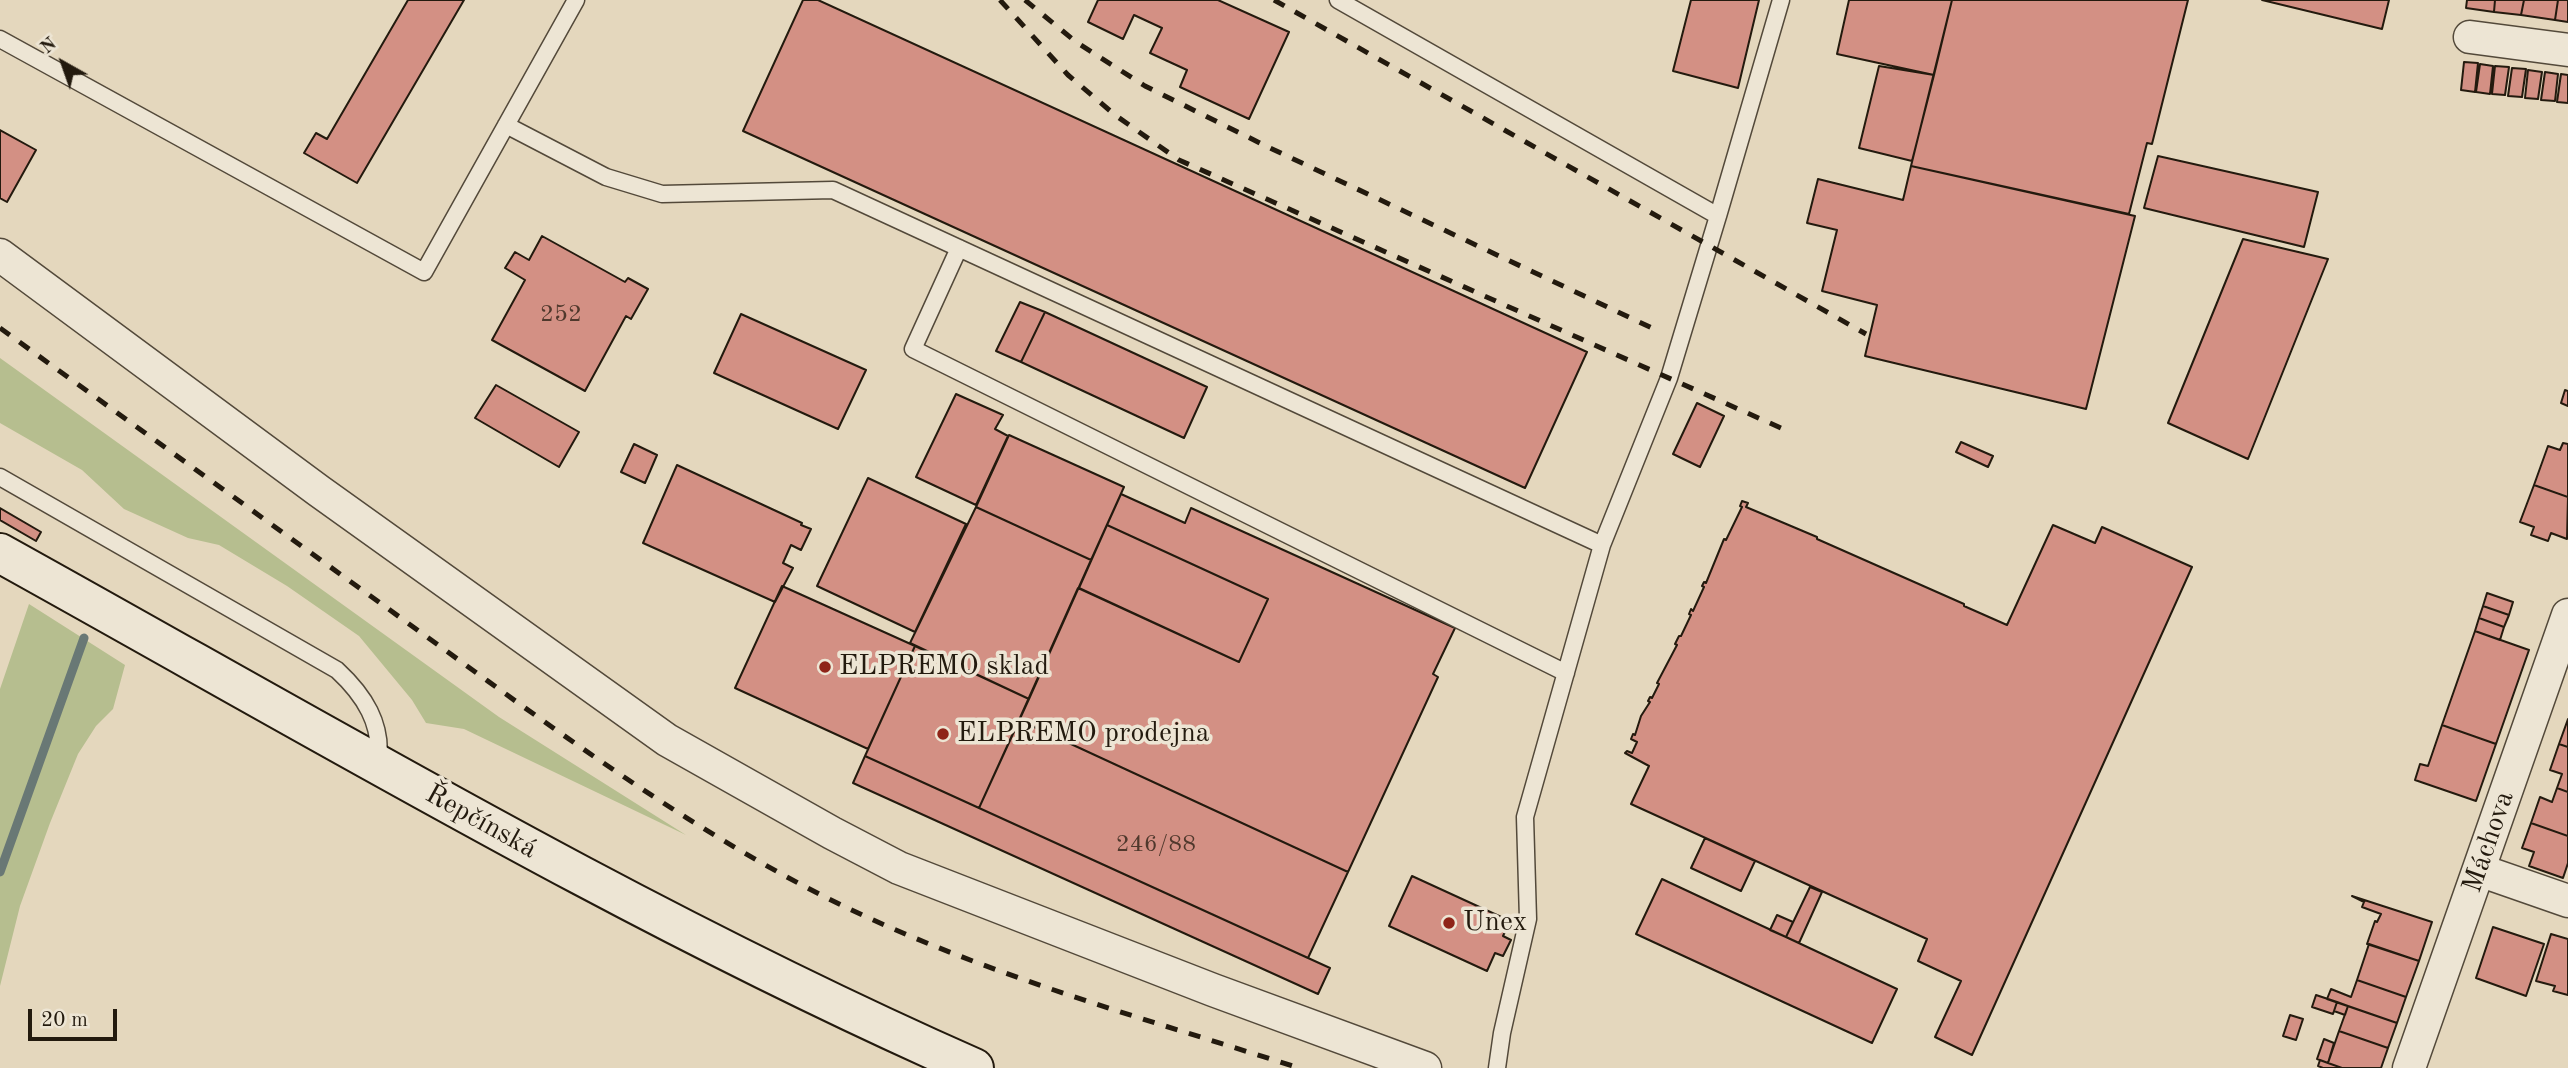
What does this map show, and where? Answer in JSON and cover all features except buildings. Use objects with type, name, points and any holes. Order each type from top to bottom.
[{"type":"street","points":[[2470,37],[2568,50]]},
{"type":"street","points":[[0,255],[320,491],[667,740],[899,868],[1213,990],[1426,1068]]},
{"type":"street","name":"Řepčínská","points":[[0,553],[378,765],[601,886],[956,1064]]},
{"type":"street","name":"Máchova","points":[[2409,1068],[2568,615]]},
{"type":"street","points":[[2479,870],[2568,901]]},
{"type":"lane","points":[[0,39],[424,272],[576,0]]},
{"type":"lane","points":[[1338,0],[1718,216]]},
{"type":"lane","points":[[1497,1068],[1502,1033],[1528,919],[1525,817],[1602,545],[1669,379],[1781,0]]},
{"type":"lane","points":[[506,125],[606,177],[662,194],[833,190],[1602,545]]},
{"type":"lane","points":[[960,248],[913,349],[1566,673]]},
{"type":"lane","points":[[0,477],[337,670],[357,691],[375,720],[380,737],[378,765]]},
{"type":"green space","points":[[0,358],[499,717],[686,835],[464,729],[426,723],[412,700],[359,636],[287,586],[219,545],[188,538],[124,509],[82,470],[0,423]]},
{"type":"green space","points":[[29,604],[125,665],[113,709],[96,726],[78,754],[50,823],[20,906],[0,986],[0,689]]},
{"type":"waterway","points":[[0,872],[84,638]]},
{"type":"railway","points":[[1000,0],[1068,75],[1115,115],[1179,160],[1790,432]]},
{"type":"railway","points":[[1025,0],[1076,42],[1145,86],[1652,328]]},
{"type":"railway","points":[[1274,0],[1866,334]]},
{"type":"railway","points":[[0,328],[571,740],[671,808],[775,871],[885,925],[1001,972],[1299,1068]]},
{"type":"place","name":"ELPREMO sklad","points":[[825,667]]},
{"type":"place","name":"ELPREMO prodejna","points":[[943,734]]},
{"type":"place","name":"Unex","points":[[1449,923]]}]
